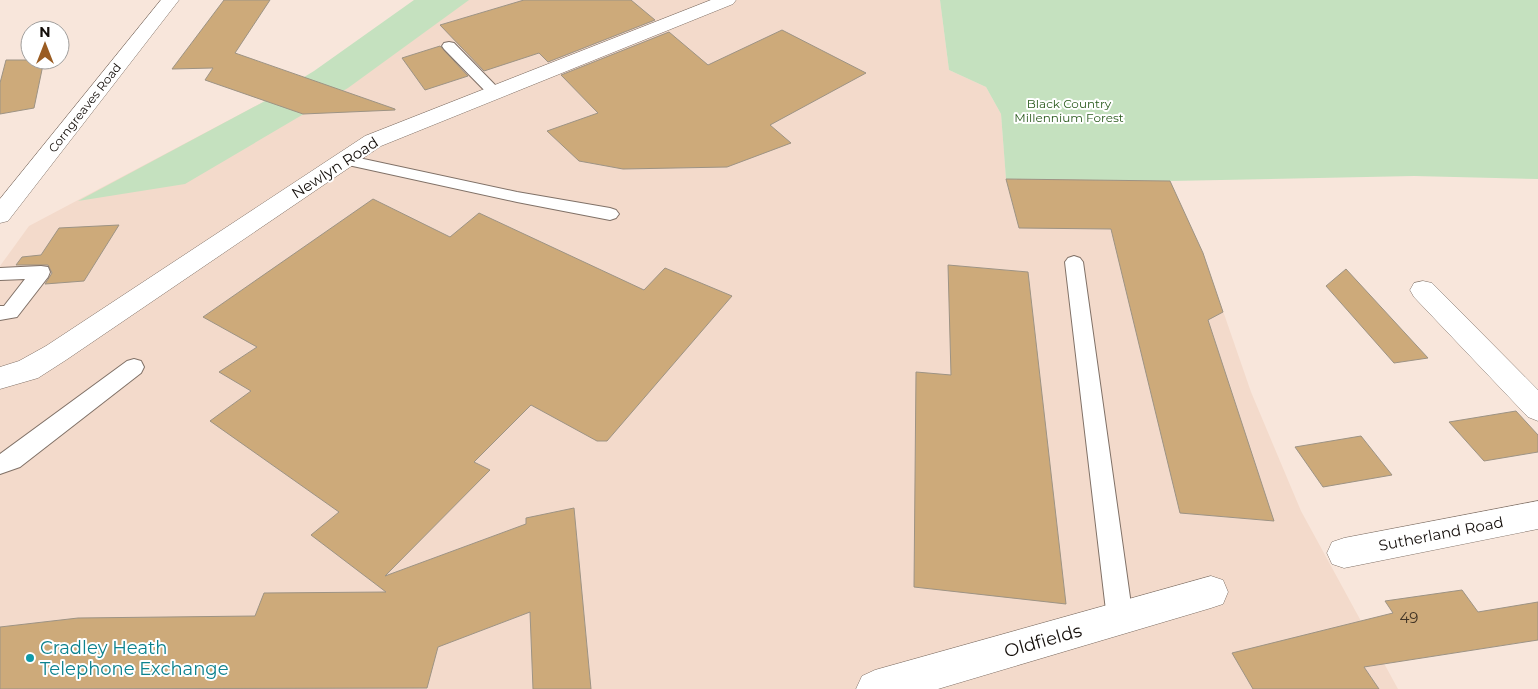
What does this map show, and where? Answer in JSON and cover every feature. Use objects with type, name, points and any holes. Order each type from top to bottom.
[{"type":"street","name":"Corngreaves Road","points":[[0,215],[170,0]]},
{"type":"street","name":"Newlyn Road","points":[[0,378],[28,370],[56,353],[373,141],[727,0]]},
{"type":"street","points":[[1423,290],[1538,409]]},
{"type":"street","name":"Sutherland Road","points":[[1344,553],[1538,515]]},
{"type":"street","name":"Oldfields","points":[[875,689],[1211,592]]},
{"type":"lane","points":[[449,46],[495,92]]},
{"type":"lane","points":[[345,160],[517,197],[610,214]]},
{"type":"lane","points":[[1074,262],[1120,619]]},
{"type":"lane","points":[[0,274],[41,272],[10,312],[0,313]]},
{"type":"lane","points":[[0,464],[12,460],[134,367]]},
{"type":"shaded area","points":[[450,0],[940,0],[949,70],[986,87],[1001,114],[1006,178],[1170,181],[1193,231],[1213,282],[1251,392],[1301,511],[1398,689],[0,689],[0,266],[29,226]]},
{"type":"green space","points":[[414,0],[469,0],[348,88],[185,184],[78,201],[265,101],[314,71]]},
{"type":"green space","name":"Black Country Millennium Forest","points":[[940,0],[1538,0],[1538,179],[1414,176],[1170,181],[1006,179],[1001,114],[986,87],[949,70]]},
{"type":"building","points":[[224,0],[270,0],[235,53],[395,110],[303,114],[205,80],[213,68],[172,69]]},
{"type":"building","points":[[524,0],[631,0],[655,20],[548,62],[539,53],[484,71],[440,25]]},
{"type":"building","points":[[782,30],[866,73],[770,125],[791,143],[727,167],[623,169],[579,161],[547,131],[598,113],[561,75],[669,32],[708,65]]},
{"type":"building","points":[[440,46],[468,76],[425,90],[402,58]]},
{"type":"building","points":[[6,60],[20,60],[20,70],[42,70],[34,108],[0,114],[0,83]]},
{"type":"building","points":[[1006,179],[1170,181],[1203,253],[1223,312],[1208,320],[1274,521],[1180,513],[1111,229],[1019,228]]},
{"type":"building","points":[[373,199],[450,237],[479,213],[644,290],[665,268],[732,296],[607,441],[597,441],[531,405],[474,462],[490,470],[385,576],[526,524],[526,518],[574,508],[591,689],[533,689],[530,612],[438,647],[427,688],[0,689],[0,627],[78,618],[255,616],[264,593],[386,592],[311,535],[339,512],[210,421],[251,391],[219,372],[257,347],[203,317]]},
{"type":"building","points":[[119,225],[84,281],[45,284],[52,273],[48,265],[16,265],[22,257],[41,255],[59,228]]},
{"type":"building","points":[[948,265],[1028,272],[1066,604],[914,587],[916,372],[951,375]]},
{"type":"building","points":[[1346,269],[1428,358],[1394,363],[1326,286]]},
{"type":"building","points":[[1516,411],[1538,435],[1538,452],[1484,461],[1449,422]]},
{"type":"building","points":[[1361,436],[1392,475],[1323,487],[1295,447]]},
{"type":"building","points":[[1462,590],[1478,612],[1538,602],[1538,640],[1364,667],[1379,689],[1253,689],[1232,653],[1393,613],[1385,601]]},
{"type":"place","name":"Cradley Heath Telephone Exchange","points":[[30,658]]}]
